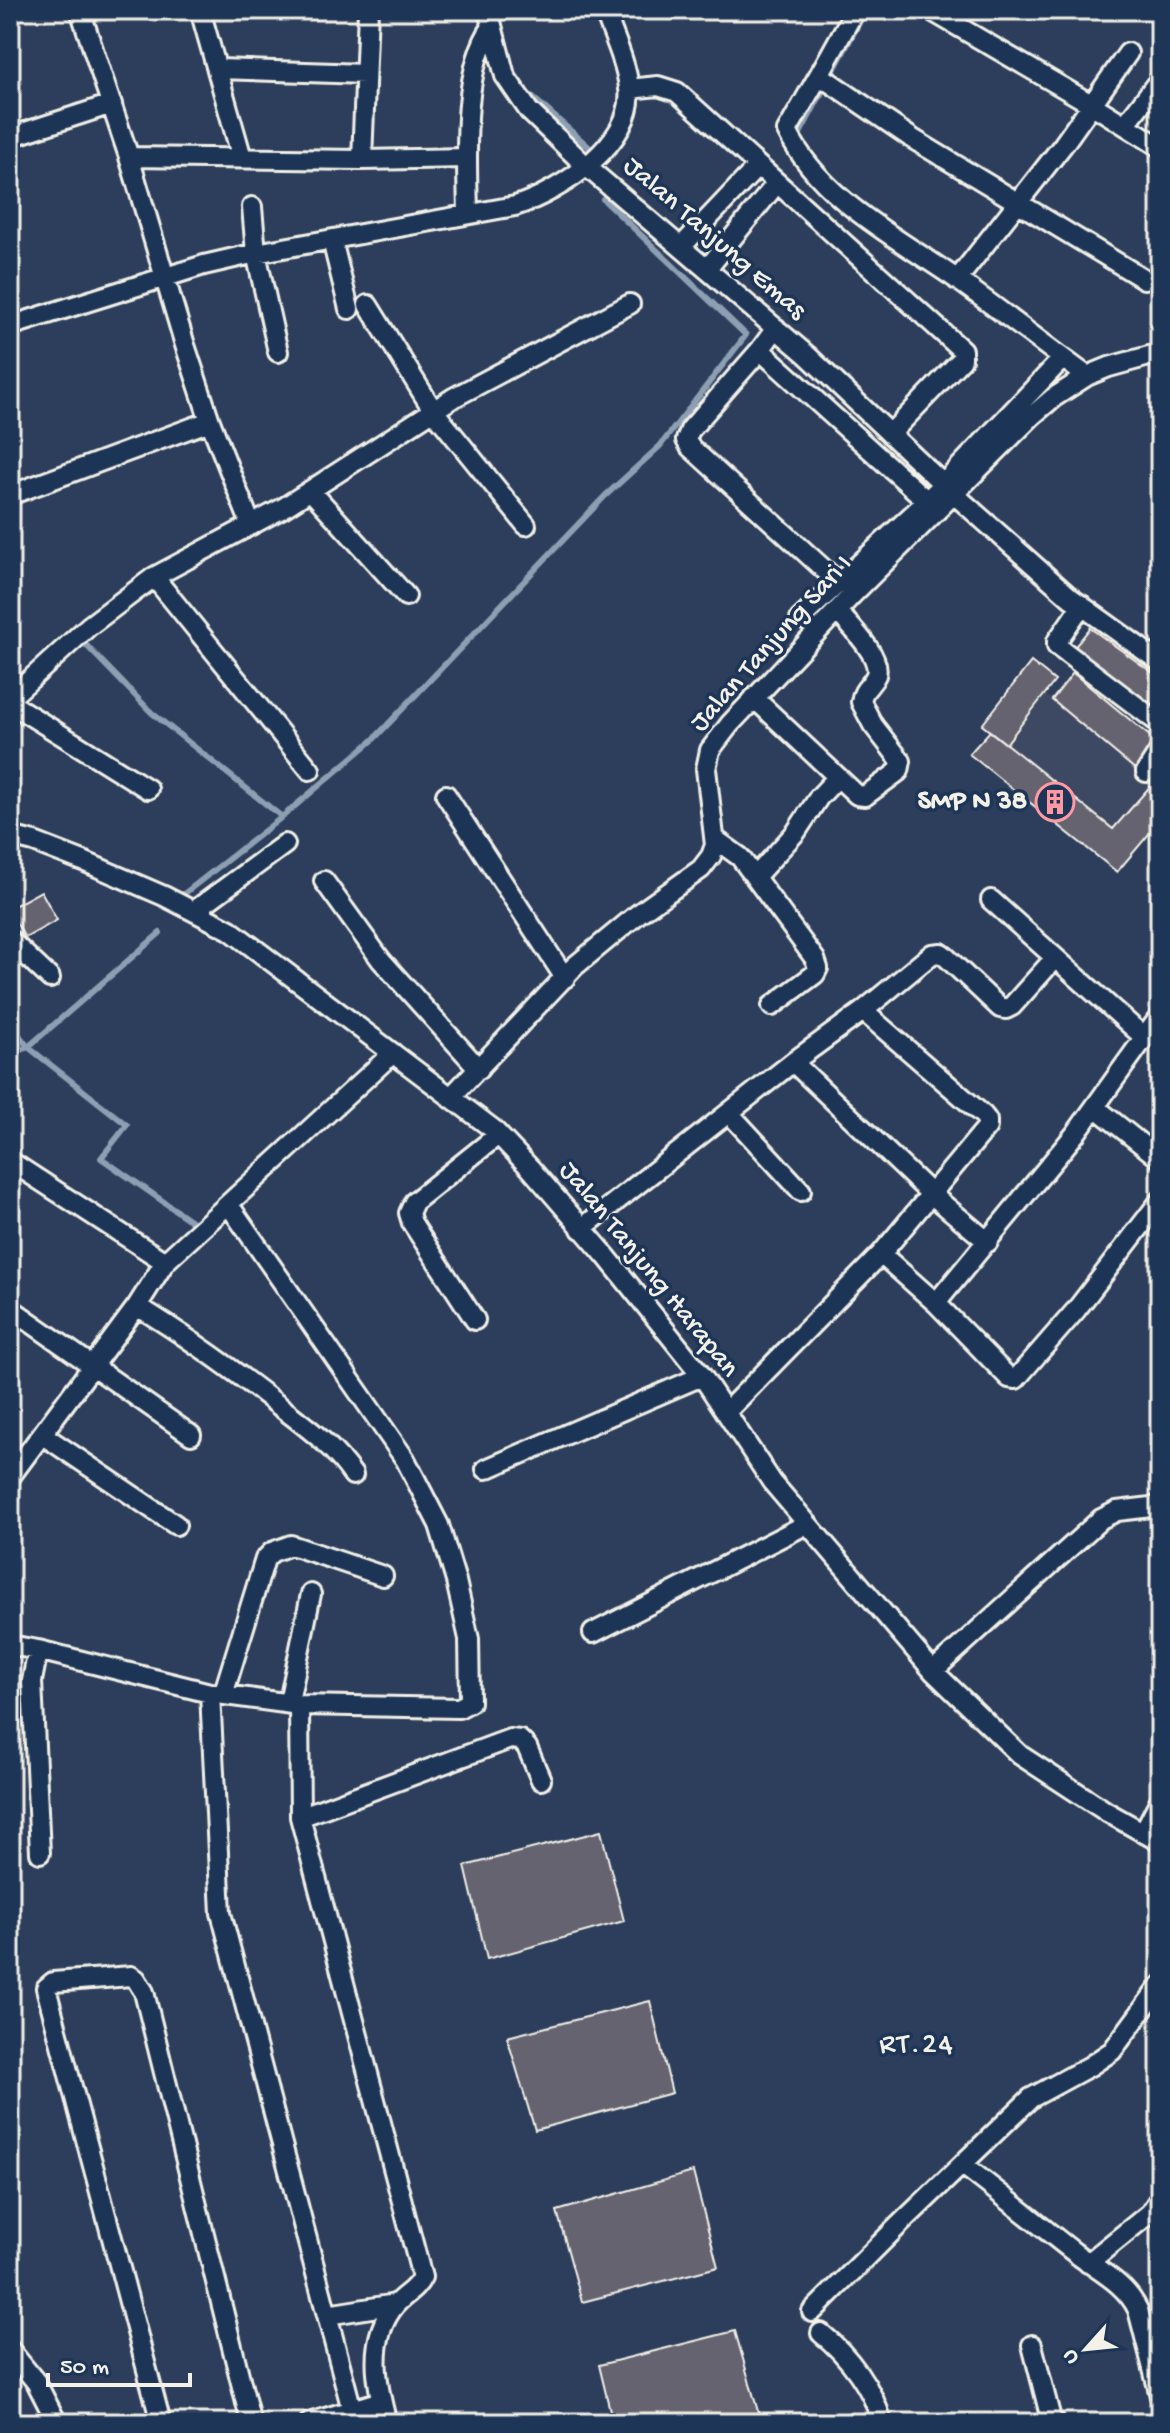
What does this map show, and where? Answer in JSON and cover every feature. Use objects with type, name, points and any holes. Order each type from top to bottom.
[{"type":"street","points":[[80,10],[210,421],[251,525]]},
{"type":"street","points":[[200,10],[242,158]]},
{"type":"street","points":[[362,160],[368,10]]},
{"type":"street","points":[[10,326],[164,277],[256,253],[492,210],[530,201],[551,191],[587,167],[623,123],[629,104],[629,89],[604,10]]},
{"type":"street","points":[[855,10],[826,80],[788,128],[795,145],[831,191],[1087,376]]},
{"type":"street","points":[[930,10],[1160,147]]},
{"type":"street","points":[[468,213],[467,158],[475,65],[490,18]]},
{"type":"street","name":"Jalan Tanjung Emas","points":[[490,18],[500,63],[515,94],[587,167],[776,328],[949,489],[1082,605],[1157,653]]},
{"type":"street","points":[[957,280],[1063,145],[1128,53]]},
{"type":"street","points":[[218,69],[365,74]]},
{"type":"street","points":[[1125,125],[1160,79]]},
{"type":"street","points":[[826,80],[913,139],[1144,279]]},
{"type":"street","points":[[629,89],[658,86],[677,92],[962,350],[962,359],[890,434]]},
{"type":"street","points":[[10,137],[112,104]]},
{"type":"street","points":[[129,157],[467,158]]},
{"type":"street","points":[[694,258],[767,174]]},
{"type":"street","points":[[694,258],[767,174]]},
{"type":"street","points":[[252,207],[256,253],[278,352]]},
{"type":"street","points":[[332,240],[349,309]]},
{"type":"street","points":[[148,789],[10,701],[89,626],[154,577],[311,491],[433,410],[630,304]]},
{"type":"street","points":[[368,305],[433,410],[526,525]]},
{"type":"street","points":[[776,328],[690,430],[686,440],[839,583]]},
{"type":"street","points":[[760,350],[932,506],[800,619]]},
{"type":"street","name":"Jalan Tanjung Sari I","points":[[715,839],[707,755],[730,724],[932,506],[1033,415],[1087,376],[1160,353]]},
{"type":"street","points":[[949,489],[1063,358]]},
{"type":"street","points":[[10,495],[210,421]]},
{"type":"street","points":[[311,491],[406,596]]},
{"type":"street","points":[[154,577],[310,770]]},
{"type":"street","points":[[1082,605],[1057,641],[1057,646],[1160,724]]},
{"type":"street","points":[[754,698],[857,795],[865,796],[899,771],[901,761],[873,725],[861,702],[864,689],[877,672],[873,654],[837,611]]},
{"type":"street","points":[[1146,772],[1160,750]]},
{"type":"street","points":[[755,877],[796,832],[819,797],[837,778]]},
{"type":"street","points":[[446,795],[565,978]]},
{"type":"street","name":"Jalan Tanjung Harapan","points":[[10,836],[83,861],[194,911],[241,937],[498,1135],[606,1256],[702,1376],[772,1482],[933,1671],[1020,1755],[1107,1812],[1160,1842]]},
{"type":"street","points":[[715,839],[740,857],[815,959],[818,968],[815,974],[772,1006]]},
{"type":"street","points":[[450,1098],[565,978],[616,931],[701,869],[714,851],[715,839]]},
{"type":"street","points":[[194,911],[285,844]]},
{"type":"street","points":[[324,881],[381,960],[479,1069]]},
{"type":"street","points":[[991,900],[1145,1038]]},
{"type":"street","points":[[10,940],[50,978]]},
{"type":"street","points":[[581,1229],[793,1062],[863,1011],[927,957],[937,953],[945,956],[1000,1008],[1006,1009],[1055,958]]},
{"type":"street","points":[[726,1412],[881,1254],[987,1127],[987,1120],[863,1011]]},
{"type":"street","points":[[936,1303],[1095,1107],[1160,1016]]},
{"type":"street","points":[[13,1466],[43,1435],[137,1306],[165,1262],[393,1053]]},
{"type":"street","points":[[793,1062],[931,1194],[988,1242]]},
{"type":"street","points":[[1095,1107],[1160,1159]]},
{"type":"street","points":[[729,1113],[801,1191]]},
{"type":"street","points":[[475,1320],[412,1223],[409,1213],[414,1202],[498,1135]]},
{"type":"street","points":[[10,1161],[165,1262]]},
{"type":"street","points":[[881,1254],[936,1303],[1009,1378],[1016,1379],[1076,1310],[1160,1201]]},
{"type":"street","points":[[10,1645],[216,1694],[294,1704],[459,1708],[467,1705],[470,1699],[469,1639],[439,1525],[405,1459],[229,1205]]},
{"type":"street","points":[[137,1306],[190,1338],[265,1394],[337,1452],[353,1475]]},
{"type":"street","points":[[10,1308],[191,1435]]},
{"type":"street","points":[[486,1469],[702,1376]]},
{"type":"street","points":[[43,1435],[176,1525]]},
{"type":"street","points":[[933,1671],[1101,1519],[1117,1511],[1160,1506]]},
{"type":"street","points":[[593,1633],[807,1524]]},
{"type":"street","points":[[352,2410],[221,1913],[216,1694],[265,1559],[272,1552],[291,1545],[383,1576]]},
{"type":"street","points":[[311,1594],[294,1704],[300,1817],[422,2277],[418,2286],[396,2304],[379,2333],[376,2376],[387,2423]]},
{"type":"street","points":[[38,1650],[32,1681],[40,1853]]},
{"type":"street","points":[[300,1817],[510,1739],[520,1740],[527,1747],[541,1780]]},
{"type":"street","points":[[1143,1833],[1160,1800]]},
{"type":"street","points":[[161,2423],[46,1988],[53,1982],[131,1976],[144,1992],[251,2423]]},
{"type":"street","points":[[812,2312],[1031,2098],[1112,2051],[1160,1986]]},
{"type":"street","points":[[963,2165],[1133,2298],[1160,2396]]},
{"type":"street","points":[[1088,2263],[1150,2213],[1160,2198]]},
{"type":"street","points":[[327,2315],[396,2304]]},
{"type":"street","points":[[821,2333],[846,2356],[861,2377],[882,2423]]},
{"type":"street","points":[[1032,2345],[1051,2422]]},
{"type":"street","points":[[10,2350],[36,2382],[57,2423]]},
{"type":"street","points":[[309,2423],[381,2401]]},
{"type":"shaded area","points":[[1045,694],[1153,783],[1113,829],[1006,744]]},
{"type":"building","points":[[1090,628],[1160,678],[1160,711],[1073,649]]},
{"type":"building","points":[[1031,662],[1055,681],[1006,744],[982,725]]},
{"type":"building","points":[[1073,673],[1157,742],[1136,770],[1052,700]]},
{"type":"building","name":"SMP N 38","points":[[990,731],[1113,829],[1160,775],[1160,821],[1117,872],[969,754]]},
{"type":"building","points":[[41,891],[57,920],[25,938],[10,908]]},
{"type":"building","points":[[601,1831],[624,1921],[487,1959],[465,1866]]},
{"type":"building","points":[[650,2001],[672,2093],[535,2130],[507,2037]]},
{"type":"building","points":[[693,2172],[718,2267],[582,2302],[557,2211]]},
{"type":"building","points":[[735,2331],[761,2422],[613,2423],[599,2365]]},
{"type":"waterway","points":[[797,139],[866,10]]},
{"type":"waterway","points":[[523,89],[589,147]]},
{"type":"waterway","points":[[185,893],[373,740],[605,496],[660,446],[746,335],[603,199]]},
{"type":"waterway","points":[[85,644],[152,713],[282,817]]},
{"type":"waterway","points":[[10,1055],[28,1047],[160,933]]},
{"type":"waterway","points":[[10,1023],[28,1047],[127,1125],[101,1158],[194,1223]]},
{"type":"place","name":"SMP N 38","points":[[1055,802]]},
{"type":"district","name":"RT.24","points":[[917,2046]]}]
